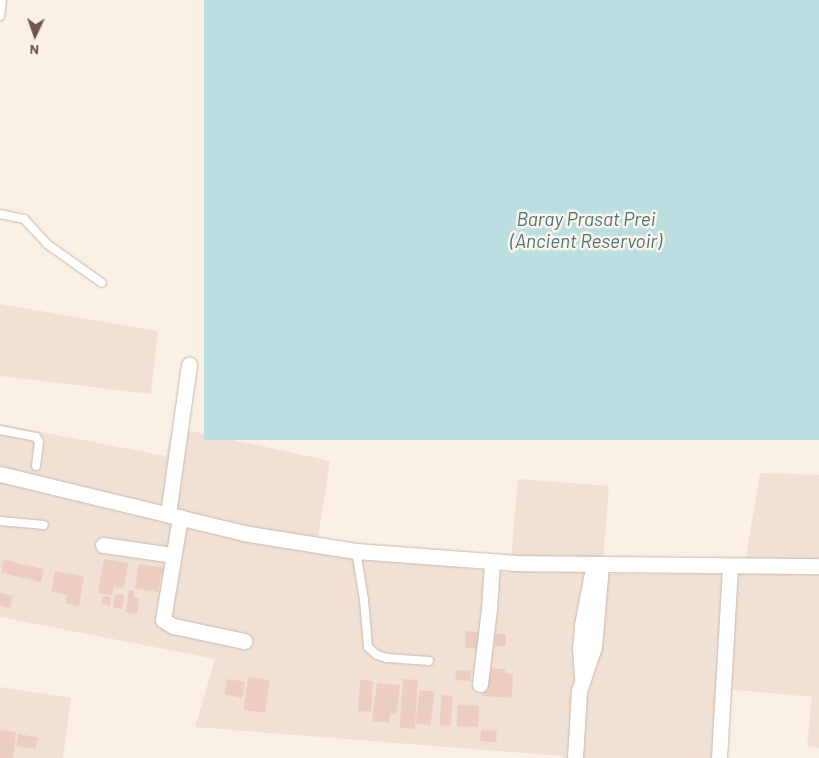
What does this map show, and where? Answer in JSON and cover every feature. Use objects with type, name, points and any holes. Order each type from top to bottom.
[{"type":"street","points":[[189,364],[174,515],[173,555],[164,620],[173,626],[244,640]]},
{"type":"street","points":[[0,474],[244,533],[356,551],[492,562],[597,565],[819,566]]},
{"type":"street","points":[[103,545],[173,555]]},
{"type":"street","points":[[480,684],[488,629],[492,562]]},
{"type":"street","points":[[575,758],[577,712],[582,681],[594,648],[597,565]]},
{"type":"street","points":[[719,758],[730,566]]},
{"type":"lane","points":[[0,16],[2,0]]},
{"type":"lane","points":[[0,214],[24,219],[47,244],[102,283]]},
{"type":"lane","points":[[0,430],[36,437],[39,442],[36,466]]},
{"type":"lane","points":[[0,521],[44,525]]},
{"type":"lane","points":[[356,551],[364,600],[368,647],[377,654],[387,658],[429,661]]},
{"type":"shaded area","points":[[0,304],[158,331],[151,394],[0,376]]},
{"type":"shaded area","points":[[0,424],[166,456],[173,427],[330,461],[316,551],[510,573],[518,479],[609,486],[602,574],[743,574],[760,473],[819,475],[819,748],[807,746],[812,697],[726,689],[719,758],[563,758],[562,756],[195,727],[215,659],[0,617]]},
{"type":"shaded area","points":[[0,687],[71,698],[63,758],[0,758]]},
{"type":"water","name":"Baray Prasat Prei (Ancient Reservoir)","points":[[204,0],[819,0],[819,440],[204,440]]},
{"type":"building","points":[[104,559],[128,563],[124,588],[114,587],[112,595],[98,593]]},
{"type":"building","points":[[4,560],[44,569],[41,582],[1,573]]},
{"type":"building","points":[[139,564],[166,568],[165,575],[161,574],[158,592],[135,588]]},
{"type":"building","points":[[55,571],[84,576],[79,606],[66,604],[67,595],[51,592]]},
{"type":"building","points":[[129,590],[134,591],[133,597],[139,598],[137,614],[126,612]]},
{"type":"building","points":[[0,593],[13,596],[10,608],[0,606]]},
{"type":"building","points":[[115,594],[124,595],[122,609],[114,608]]},
{"type":"building","points":[[103,596],[111,597],[110,606],[101,604]]},
{"type":"building","points":[[466,631],[481,632],[480,649],[465,648]]},
{"type":"building","points":[[495,634],[506,634],[506,646],[495,646]]},
{"type":"building","points":[[483,668],[505,669],[505,673],[513,674],[512,698],[482,696]]},
{"type":"building","points":[[456,670],[471,671],[470,681],[455,680]]},
{"type":"building","points":[[248,677],[270,680],[265,713],[243,710]]},
{"type":"building","points":[[227,679],[245,682],[242,698],[224,695]]},
{"type":"building","points":[[403,679],[418,680],[415,729],[400,728]]},
{"type":"building","points":[[360,680],[373,681],[371,712],[358,711]]},
{"type":"building","points":[[377,683],[400,685],[396,714],[390,713],[389,723],[372,721]]},
{"type":"building","points":[[420,690],[435,692],[430,726],[415,724]]},
{"type":"building","points":[[442,695],[453,696],[450,726],[439,725]]},
{"type":"building","points":[[458,705],[479,706],[478,727],[457,726]]},
{"type":"building","points":[[0,730],[16,732],[13,758],[0,758]]},
{"type":"building","points":[[481,730],[497,731],[496,742],[480,741]]},
{"type":"building","points":[[18,734],[38,737],[36,749],[16,746]]}]
